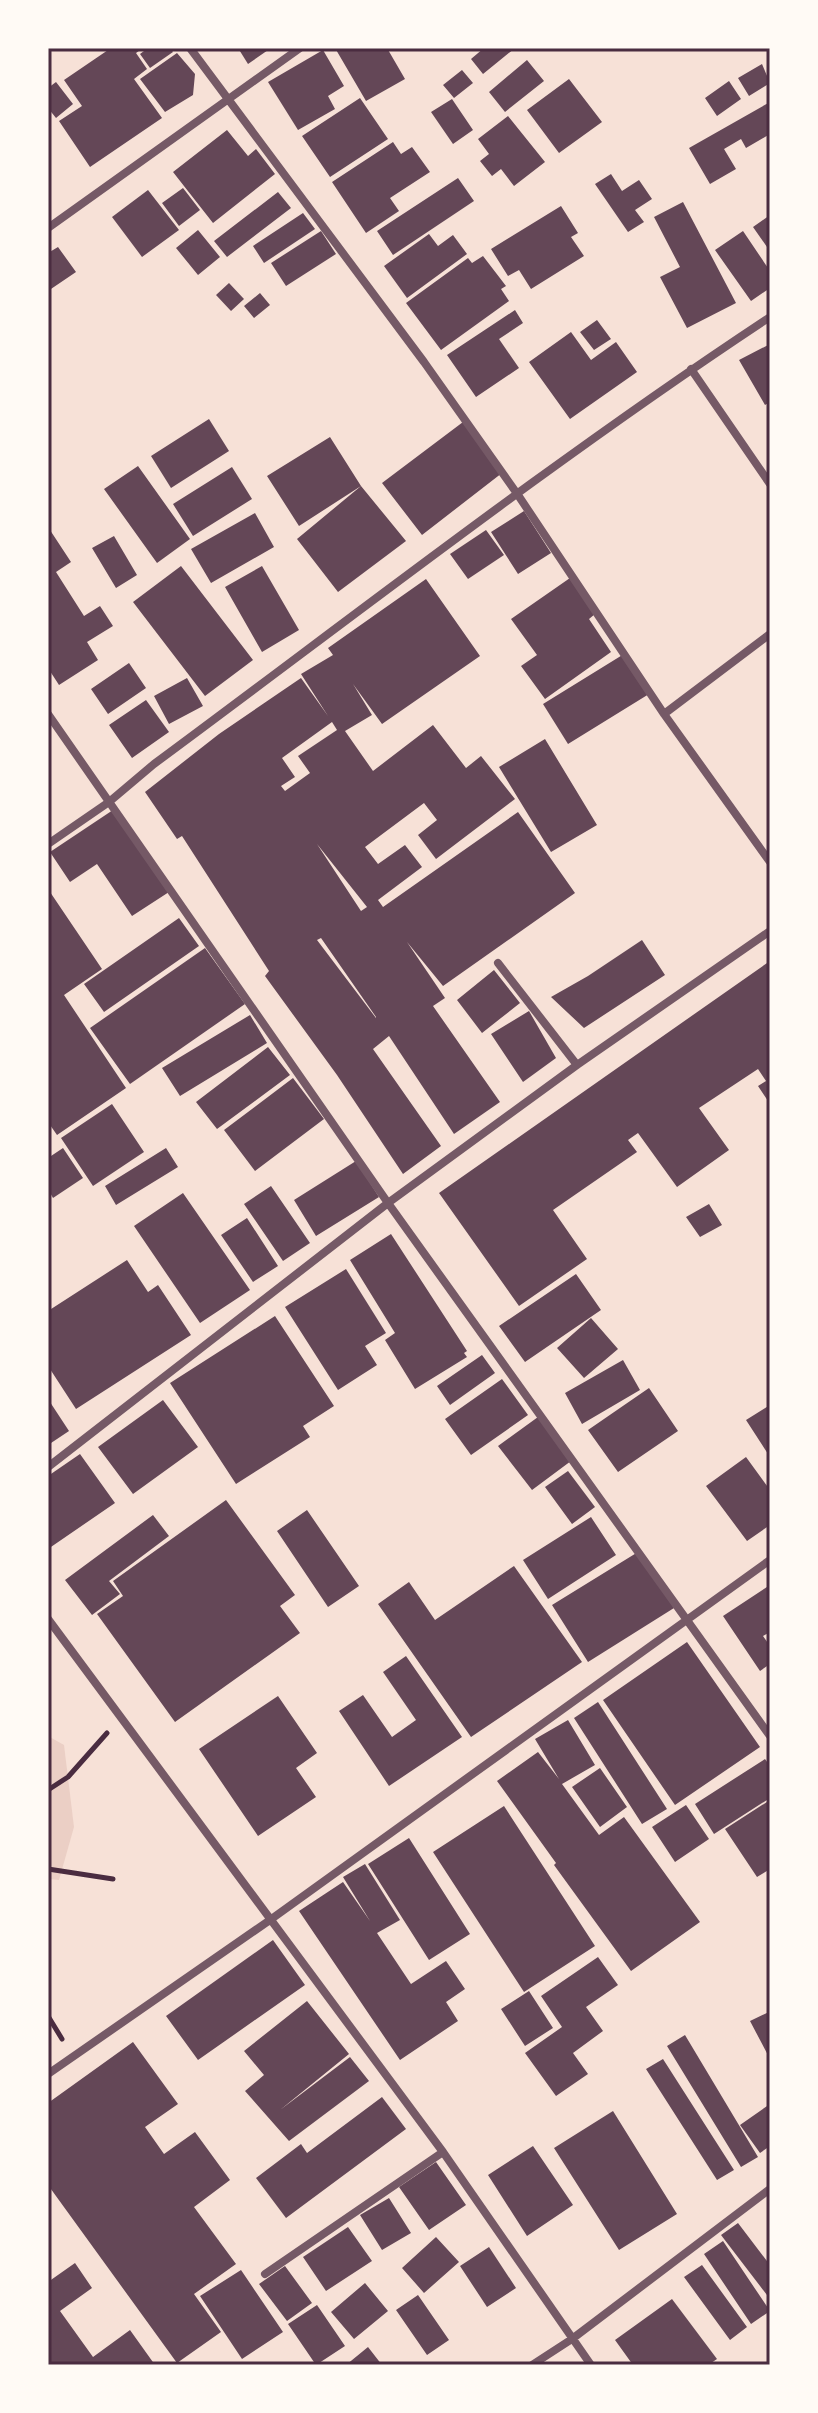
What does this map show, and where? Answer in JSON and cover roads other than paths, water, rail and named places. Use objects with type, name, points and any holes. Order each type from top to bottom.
[{"type":"street","points":[[190,48],[424,362],[518,495],[664,714],[770,862]]},
{"type":"street","points":[[48,228],[300,48]]},
{"type":"street","points":[[48,844],[109,802],[154,764],[518,495],[691,369],[770,317]]},
{"type":"street","points":[[691,369],[770,484]]},
{"type":"street","points":[[664,714],[770,634]]},
{"type":"street","points":[[48,714],[388,1203],[770,1736]]},
{"type":"street","points":[[48,1467],[388,1203],[577,1065],[770,931]]},
{"type":"street","points":[[498,963],[577,1065]]},
{"type":"street","points":[[48,2074],[270,1920],[770,1560]]},
{"type":"street","points":[[48,1619],[443,2152],[591,2365]]},
{"type":"street","points":[[265,2274],[443,2152]]},
{"type":"street","points":[[532,2365],[572,2339],[770,2189]]}]
